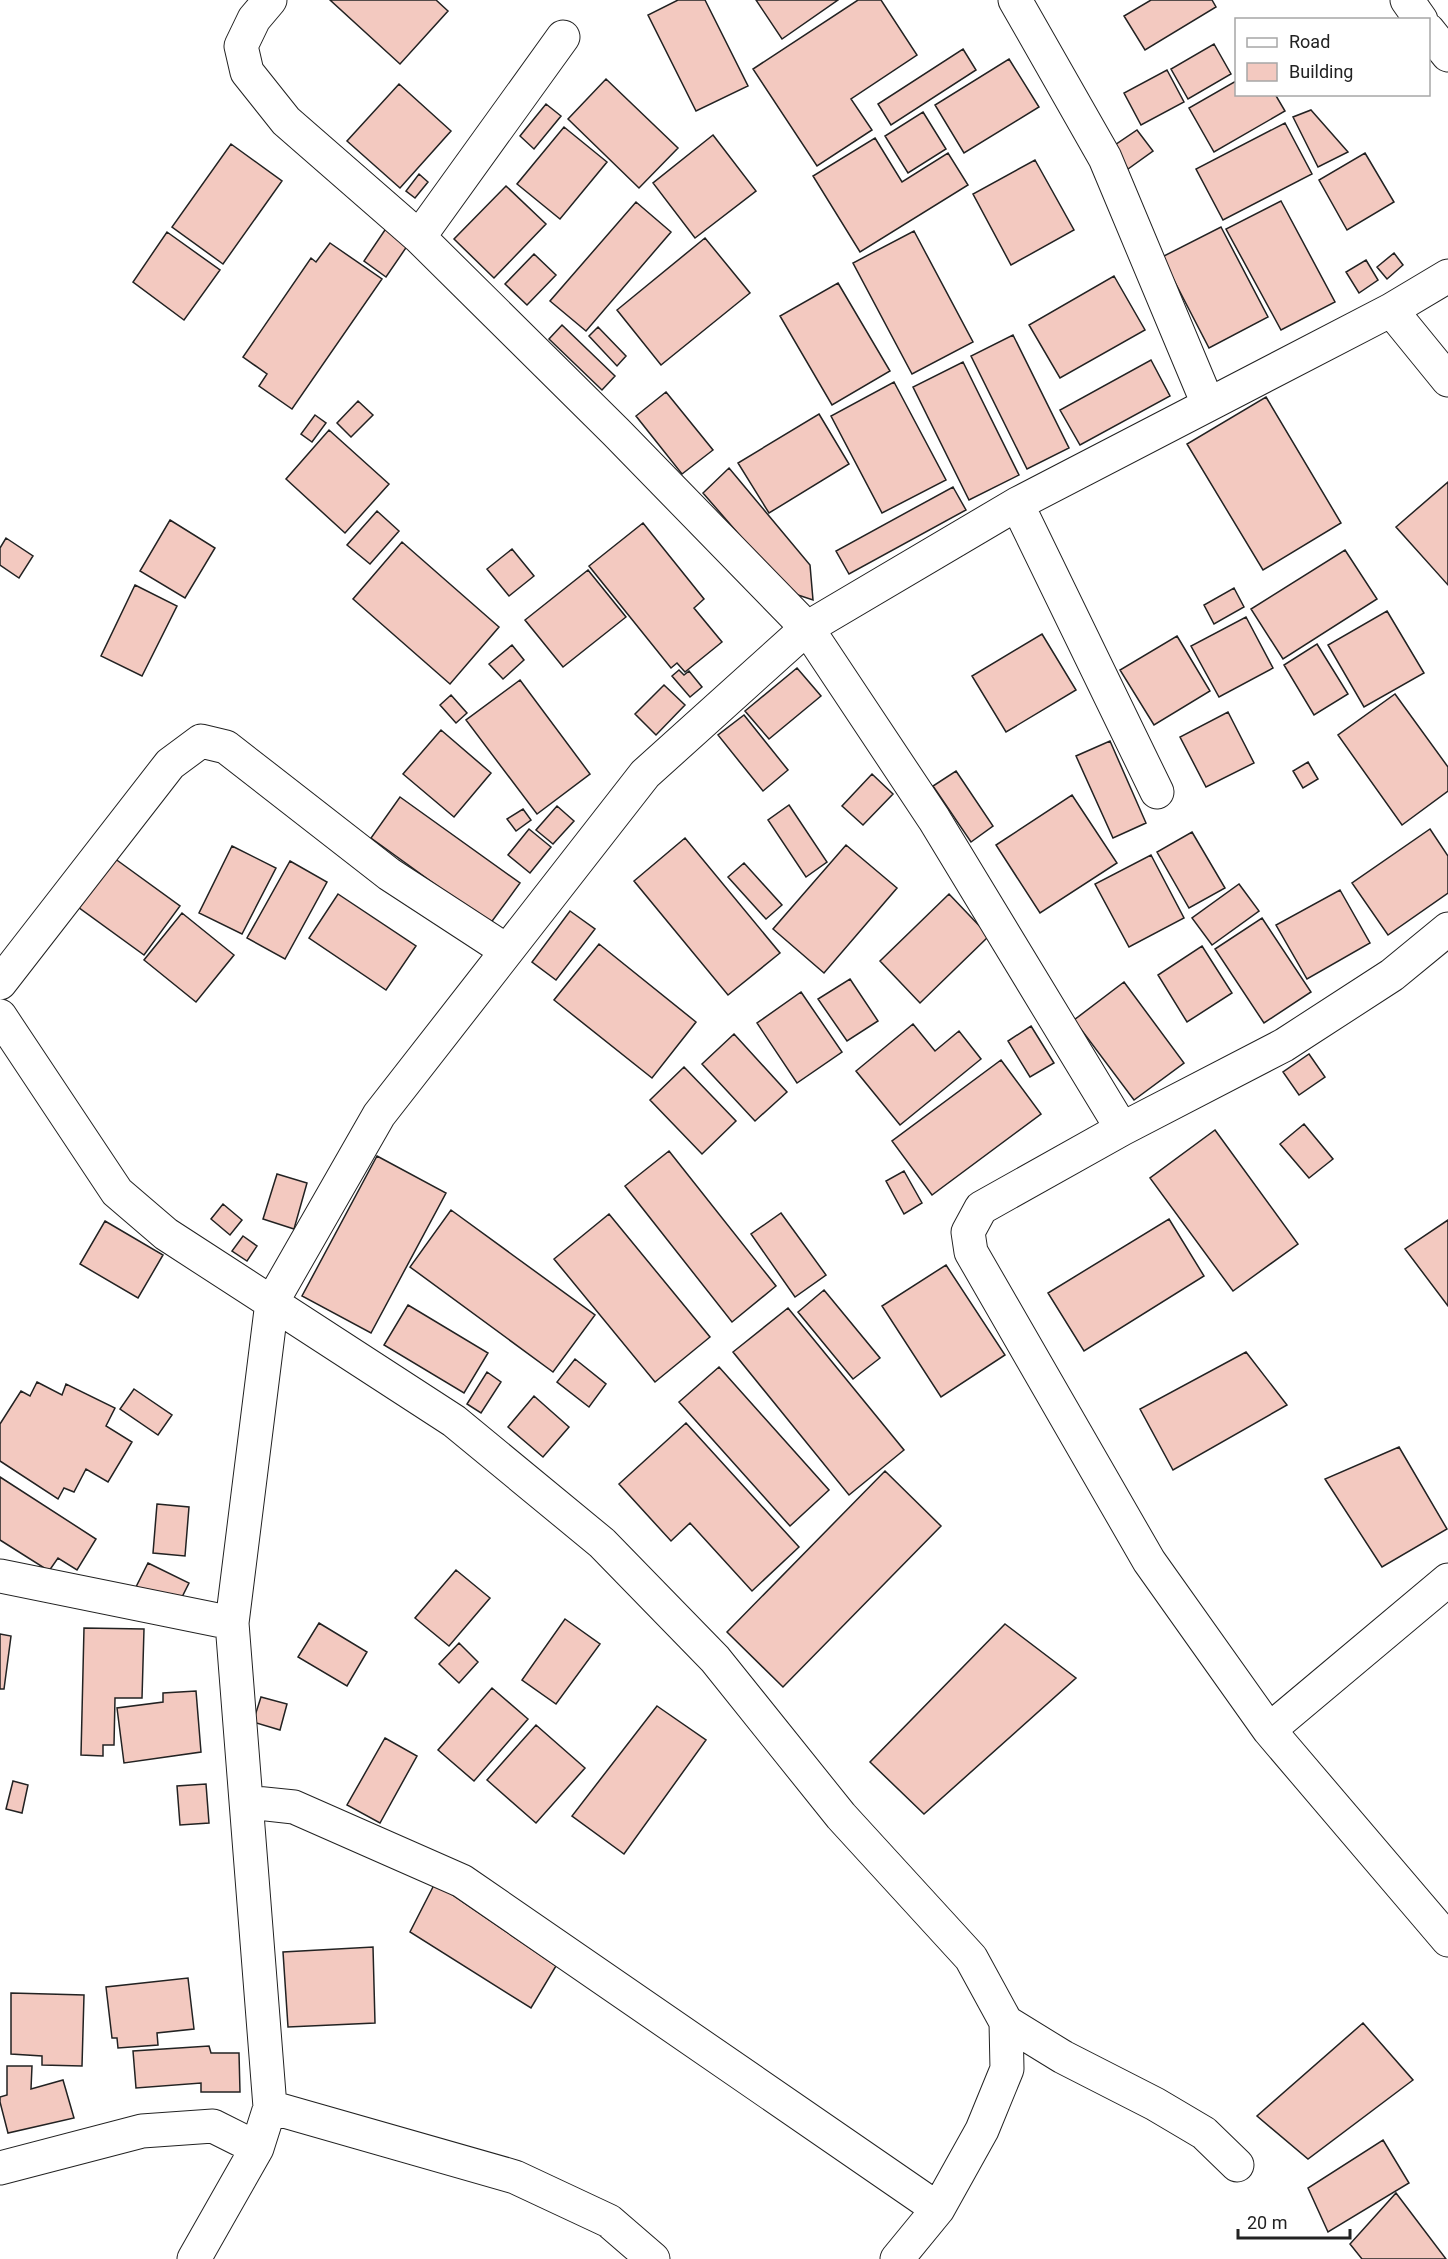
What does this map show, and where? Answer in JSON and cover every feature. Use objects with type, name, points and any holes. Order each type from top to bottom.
[{"type":"street","points":[[270,0],[254,19],[241,46],[246,72],[286,121],[419,237],[616,432],[807,628],[934,819],[1122,1129]]},
{"type":"street","points":[[1015,0],[1105,158],[1208,404]]},
{"type":"street","points":[[1407,0],[1420,18]]},
{"type":"street","points":[[1430,32],[1448,54]]},
{"type":"street","points":[[419,237],[563,37]]},
{"type":"street","points":[[194,2259],[257,2148],[270,2108],[232,1623],[272,1302],[379,1115],[645,774],[807,628],[1017,504],[1391,310],[1448,276]]},
{"type":"street","points":[[1391,310],[1448,380]]},
{"type":"street","points":[[1017,504],[1157,792]]},
{"type":"street","points":[[0,983],[170,764],[201,741],[226,747],[389,874],[507,951]]},
{"type":"street","points":[[1448,929],[1392,975],[1284,1045],[1122,1129],[981,1208],[968,1232],[971,1252],[1149,1561],[1269,1730],[1448,1940]]},
{"type":"street","points":[[0,1016],[117,1192],[166,1234],[454,1421],[602,1543],[715,1659],[841,1816],[971,1958],[1006,2022],[1007,2069],[982,2130],[938,2209],[897,2259]]},
{"type":"street","points":[[0,1576],[232,1623]]},
{"type":"street","points":[[1269,1730],[1448,1580]]},
{"type":"street","points":[[247,1802],[294,1807],[462,1881],[938,2209]]},
{"type":"street","points":[[1006,2022],[1062,2057],[1155,2104],[1204,2133],[1237,2165]]},
{"type":"street","points":[[270,2108],[515,2177],[609,2222],[653,2259]]},
{"type":"street","points":[[0,2168],[142,2132],[213,2126],[257,2148]]},
{"type":"building","points":[[330,0],[436,0],[448,11],[400,64]]},
{"type":"building","points":[[678,0],[705,0],[748,86],[696,111],[648,15]]},
{"type":"building","points":[[756,0],[838,0],[782,39]]},
{"type":"building","points":[[858,0],[881,0],[917,55],[851,99],[872,130],[817,166],[753,69]]},
{"type":"building","points":[[1151,0],[1212,0],[1216,7],[1145,50],[1124,16]]},
{"type":"building","points":[[1214,44],[1231,74],[1188,99],[1171,69]]},
{"type":"building","points":[[963,49],[976,70],[891,125],[878,104]]},
{"type":"building","points":[[1009,59],[1039,107],[964,153],[935,105]]},
{"type":"building","points":[[1167,70],[1184,102],[1141,125],[1124,93]]},
{"type":"building","points":[[606,79],[678,148],[639,188],[568,119]]},
{"type":"building","points":[[1235,82],[1235,96],[1276,96],[1285,111],[1214,152],[1189,108]]},
{"type":"building","points":[[399,84],[451,131],[400,188],[347,141]]},
{"type":"building","points":[[546,104],[561,116],[534,149],[520,136]]},
{"type":"building","points":[[1311,110],[1348,152],[1318,167],[1293,117]]},
{"type":"building","points":[[923,112],[946,149],[908,173],[885,136]]},
{"type":"building","points":[[1285,123],[1312,174],[1223,220],[1196,169]]},
{"type":"building","points":[[564,127],[607,162],[560,219],[517,184]]},
{"type":"building","points":[[1137,130],[1153,151],[1128,169],[1112,147]]},
{"type":"building","points":[[713,135],[756,191],[695,238],[653,183]]},
{"type":"building","points":[[875,138],[902,182],[948,153],[968,185],[860,252],[813,176]]},
{"type":"building","points":[[231,144],[282,181],[223,264],[172,227]]},
{"type":"building","points":[[1365,153],[1394,202],[1347,230],[1319,180]]},
{"type":"building","points":[[1035,160],[1074,230],[1011,265],[973,194]]},
{"type":"building","points":[[419,174],[428,182],[415,198],[406,191]]},
{"type":"building","points":[[506,186],[546,224],[494,278],[454,239]]},
{"type":"building","points":[[1281,201],[1335,302],[1281,330],[1226,229]]},
{"type":"building","points":[[636,202],[671,232],[586,331],[550,301]]},
{"type":"building","points":[[391,221],[414,236],[386,277],[364,261]]},
{"type":"building","points":[[1221,227],[1268,317],[1209,348],[1162,257]]},
{"type":"building","points":[[914,231],[973,342],[912,374],[853,263]]},
{"type":"building","points":[[167,232],[220,270],[184,320],[133,282]]},
{"type":"building","points":[[705,238],[750,293],[661,365],[617,310]]},
{"type":"building","points":[[330,243],[382,279],[292,409],[259,386],[267,374],[243,357],[311,258],[316,262]]},
{"type":"building","points":[[1394,253],[1403,265],[1387,279],[1377,267]]},
{"type":"building","points":[[534,254],[556,275],[527,305],[505,284]]},
{"type":"building","points":[[1366,260],[1378,280],[1359,293],[1346,272]]},
{"type":"building","points":[[1114,276],[1145,330],[1060,378],[1029,325]]},
{"type":"building","points":[[838,283],[890,371],[832,405],[780,316]]},
{"type":"building","points":[[562,325],[615,376],[602,390],[549,339]]},
{"type":"building","points":[[598,327],[626,356],[617,366],[589,336]]},
{"type":"building","points":[[1013,335],[1069,448],[1027,469],[971,356]]},
{"type":"building","points":[[1151,360],[1170,396],[1080,445],[1060,410]]},
{"type":"building","points":[[963,362],[1019,475],[969,500],[913,387]]},
{"type":"building","points":[[894,382],[946,480],[882,513],[831,416]]},
{"type":"building","points":[[666,392],[713,450],[682,474],[636,416]]},
{"type":"building","points":[[1266,397],[1341,523],[1263,570],[1187,444]]},
{"type":"building","points":[[358,401],[373,415],[351,437],[337,423]]},
{"type":"building","points":[[819,414],[849,464],[769,513],[738,463]]},
{"type":"building","points":[[315,415],[326,423],[312,442],[301,434]]},
{"type":"building","points":[[329,430],[389,484],[345,533],[286,479]]},
{"type":"building","points":[[729,468],[810,565],[813,600],[789,592],[703,493]]},
{"type":"building","points":[[1448,482],[1448,585],[1396,527]]},
{"type":"building","points":[[953,487],[966,510],[849,574],[836,551]]},
{"type":"building","points":[[377,511],[399,531],[370,564],[347,545]]},
{"type":"building","points":[[170,520],[215,548],[185,598],[140,571]]},
{"type":"building","points":[[643,523],[704,599],[694,608],[722,642],[685,672],[677,663],[671,668],[589,566]]},
{"type":"building","points":[[6,538],[33,556],[19,578],[0,565],[0,548]]},
{"type":"building","points":[[402,542],[499,627],[450,684],[353,599]]},
{"type":"building","points":[[512,549],[534,576],[509,596],[487,569]]},
{"type":"building","points":[[1345,550],[1377,599],[1283,659],[1251,609]]},
{"type":"building","points":[[588,570],[626,617],[563,667],[525,620]]},
{"type":"building","points":[[135,585],[177,606],[142,676],[101,656]]},
{"type":"building","points":[[1234,588],[1244,607],[1214,624],[1204,605]]},
{"type":"building","points":[[1387,611],[1424,673],[1364,707],[1328,645]]},
{"type":"building","points":[[1246,617],[1273,668],[1219,697],[1191,646]]},
{"type":"building","points":[[1042,634],[1076,690],[1006,732],[972,676]]},
{"type":"building","points":[[1177,636],[1210,691],[1154,725],[1120,670]]},
{"type":"building","points":[[1317,644],[1348,694],[1314,715],[1284,665]]},
{"type":"building","points":[[512,645],[524,660],[503,679],[489,664]]},
{"type":"building","points":[[797,668],[821,696],[769,739],[745,711]]},
{"type":"building","points":[[679,670],[684,675],[689,671],[702,687],[690,697],[672,676]]},
{"type":"building","points":[[520,680],[590,774],[537,814],[466,720]]},
{"type":"building","points":[[664,685],[685,705],[656,735],[635,714]]},
{"type":"building","points":[[1395,694],[1448,767],[1448,791],[1402,825],[1338,735]]},
{"type":"building","points":[[451,695],[467,713],[456,723],[440,705]]},
{"type":"building","points":[[1228,712],[1254,763],[1206,787],[1180,737]]},
{"type":"building","points":[[744,715],[788,770],[763,791],[718,735]]},
{"type":"building","points":[[441,730],[491,773],[454,817],[403,774]]},
{"type":"building","points":[[1110,741],[1146,823],[1113,838],[1076,756]]},
{"type":"building","points":[[1308,762],[1318,779],[1303,788],[1293,771]]},
{"type":"building","points":[[956,771],[993,826],[971,842],[933,786]]},
{"type":"building","points":[[872,774],[893,794],[863,825],[842,806]]},
{"type":"building","points":[[1072,795],[1117,863],[1040,913],[996,845]]},
{"type":"building","points":[[400,797],[520,883],[490,924],[371,838]]},
{"type":"building","points":[[789,805],[827,862],[806,877],[768,820]]},
{"type":"building","points":[[557,806],[574,821],[553,844],[536,830]]},
{"type":"building","points":[[523,809],[531,820],[516,831],[507,819]]},
{"type":"building","points":[[529,829],[551,847],[530,873],[508,855]]},
{"type":"building","points":[[1430,829],[1448,856],[1448,893],[1388,935],[1352,883]]},
{"type":"building","points":[[1192,832],[1225,888],[1189,908],[1157,852]]},
{"type":"building","points":[[685,838],[780,953],[728,995],[634,881]]},
{"type":"building","points":[[846,845],[897,888],[824,973],[773,929]]},
{"type":"building","points":[[232,846],[276,868],[242,934],[199,913]]},
{"type":"building","points":[[1151,855],[1184,918],[1129,947],[1095,884]]},
{"type":"building","points":[[114,858],[180,906],[144,955],[78,907]]},
{"type":"building","points":[[290,861],[327,882],[285,959],[247,938]]},
{"type":"building","points":[[744,863],[782,905],[766,919],[728,877]]},
{"type":"building","points":[[1239,884],[1259,911],[1212,945],[1192,918]]},
{"type":"building","points":[[1340,890],[1370,943],[1307,979],[1276,925]]},
{"type":"building","points":[[338,894],[416,946],[386,990],[309,938]]},
{"type":"building","points":[[949,894],[989,936],[920,1003],[880,961]]},
{"type":"building","points":[[570,911],[595,929],[556,980],[532,962]]},
{"type":"building","points":[[182,913],[234,955],[196,1002],[144,960]]},
{"type":"building","points":[[1262,918],[1311,992],[1264,1023],[1215,949]]},
{"type":"building","points":[[599,944],[696,1022],[652,1078],[554,1000]]},
{"type":"building","points":[[1202,946],[1232,993],[1187,1022],[1158,975]]},
{"type":"building","points":[[850,979],[878,1021],[847,1041],[818,999]]},
{"type":"building","points":[[1124,982],[1184,1063],[1134,1100],[1074,1020]]},
{"type":"building","points":[[801,992],[842,1052],[797,1083],[757,1023]]},
{"type":"building","points":[[913,1024],[935,1051],[959,1031],[981,1059],[900,1125],[856,1071]]},
{"type":"building","points":[[1031,1026],[1054,1063],[1030,1077],[1008,1041]]},
{"type":"building","points":[[734,1034],[787,1092],[755,1121],[702,1064]]},
{"type":"building","points":[[1309,1054],[1325,1077],[1299,1095],[1283,1072]]},
{"type":"building","points":[[1001,1060],[1041,1114],[932,1195],[892,1141]]},
{"type":"building","points":[[684,1067],[736,1121],[702,1154],[650,1100]]},
{"type":"building","points":[[1304,1124],[1333,1159],[1309,1178],[1280,1144]]},
{"type":"building","points":[[1215,1130],[1298,1244],[1233,1291],[1150,1178]]},
{"type":"building","points":[[669,1151],[776,1286],[732,1322],[625,1186]]},
{"type":"building","points":[[377,1156],[446,1193],[371,1333],[302,1296]]},
{"type":"building","points":[[904,1171],[922,1203],[904,1214],[886,1181]]},
{"type":"building","points":[[277,1174],[307,1183],[294,1229],[263,1219]]},
{"type":"building","points":[[223,1204],[242,1220],[230,1235],[211,1219]]},
{"type":"building","points":[[451,1210],[595,1315],[553,1372],[410,1267]]},
{"type":"building","points":[[781,1213],[826,1275],[795,1297],[751,1234]]},
{"type":"building","points":[[609,1214],[710,1337],[655,1382],[554,1259]]},
{"type":"building","points":[[1169,1219],[1204,1276],[1084,1351],[1048,1293]]},
{"type":"building","points":[[1448,1220],[1448,1306],[1405,1249]]},
{"type":"building","points":[[105,1221],[163,1255],[138,1298],[80,1264]]},
{"type":"building","points":[[243,1236],[257,1246],[247,1261],[232,1251]]},
{"type":"building","points":[[946,1265],[1005,1355],[941,1397],[882,1306]]},
{"type":"building","points":[[824,1290],[880,1358],[853,1379],[798,1312]]},
{"type":"building","points":[[408,1305],[488,1353],[464,1393],[384,1345]]},
{"type":"building","points":[[788,1308],[904,1450],[849,1495],[733,1352]]},
{"type":"building","points":[[1246,1352],[1287,1405],[1173,1470],[1140,1409]]},
{"type":"building","points":[[575,1359],[606,1384],[589,1407],[557,1382]]},
{"type":"building","points":[[719,1367],[829,1490],[790,1526],[679,1402]]},
{"type":"building","points":[[487,1372],[501,1382],[481,1413],[467,1404]]},
{"type":"building","points":[[37,1382],[62,1395],[66,1384],[115,1408],[106,1426],[132,1442],[108,1482],[86,1469],[74,1492],[64,1488],[58,1499],[0,1461],[0,1424],[21,1391],[30,1396]]},
{"type":"building","points":[[134,1389],[172,1415],[158,1435],[120,1409]]},
{"type":"building","points":[[534,1396],[569,1427],[543,1457],[508,1427]]},
{"type":"building","points":[[686,1423],[799,1547],[752,1591],[690,1523],[671,1541],[619,1484]]},
{"type":"building","points":[[1399,1447],[1447,1529],[1382,1567],[1325,1479]]},
{"type":"building","points":[[885,1471],[941,1526],[783,1687],[727,1632]]},
{"type":"building","points":[[0,1477],[96,1539],[77,1570],[58,1558],[49,1571],[0,1540]]},
{"type":"building","points":[[157,1504],[189,1507],[185,1556],[153,1553]]},
{"type":"building","points":[[148,1563],[189,1583],[177,1607],[136,1587]]},
{"type":"building","points":[[456,1570],[490,1598],[449,1646],[415,1618]]},
{"type":"building","points":[[565,1619],[600,1644],[556,1704],[522,1680]]},
{"type":"building","points":[[319,1623],[367,1652],[347,1686],[298,1657]]},
{"type":"building","points":[[1005,1624],[1076,1678],[924,1814],[870,1762]]},
{"type":"building","points":[[84,1628],[144,1629],[142,1698],[115,1698],[114,1745],[103,1745],[103,1756],[81,1755]]},
{"type":"building","points":[[0,1634],[11,1636],[4,1689],[0,1689]]},
{"type":"building","points":[[459,1643],[478,1662],[459,1683],[439,1664]]},
{"type":"building","points":[[492,1688],[528,1719],[474,1781],[438,1750]]},
{"type":"building","points":[[196,1691],[201,1752],[124,1763],[117,1708],[163,1702],[163,1693]]},
{"type":"building","points":[[261,1697],[287,1704],[280,1730],[253,1722]]},
{"type":"building","points":[[657,1706],[706,1740],[624,1854],[572,1816]]},
{"type":"building","points":[[536,1725],[585,1768],[536,1823],[487,1780]]},
{"type":"building","points":[[385,1738],[417,1756],[380,1823],[347,1805]]},
{"type":"building","points":[[13,1781],[28,1785],[22,1813],[6,1809]]},
{"type":"building","points":[[206,1784],[209,1823],[180,1825],[177,1786]]},
{"type":"building","points":[[435,1883],[556,1966],[531,2008],[410,1932]]},
{"type":"building","points":[[373,1947],[375,2023],[288,2027],[283,1952]]},
{"type":"building","points":[[188,1978],[194,2029],[157,2033],[158,2045],[118,2048],[117,2038],[112,2038],[106,1987]]},
{"type":"building","points":[[11,1993],[84,1995],[82,2066],[42,2065],[42,2056],[11,2054]]},
{"type":"building","points":[[1363,2023],[1413,2080],[1308,2159],[1257,2116]]},
{"type":"building","points":[[209,2046],[211,2053],[239,2053],[240,2092],[201,2092],[201,2083],[136,2088],[133,2051]]},
{"type":"building","points":[[7,2066],[32,2066],[31,2089],[63,2080],[74,2118],[8,2133],[0,2102],[0,2097],[7,2095]]},
{"type":"building","points":[[1383,2140],[1409,2183],[1328,2232],[1308,2188]]},
{"type":"building","points":[[1396,2193],[1446,2259],[1362,2259],[1350,2244]]}]
